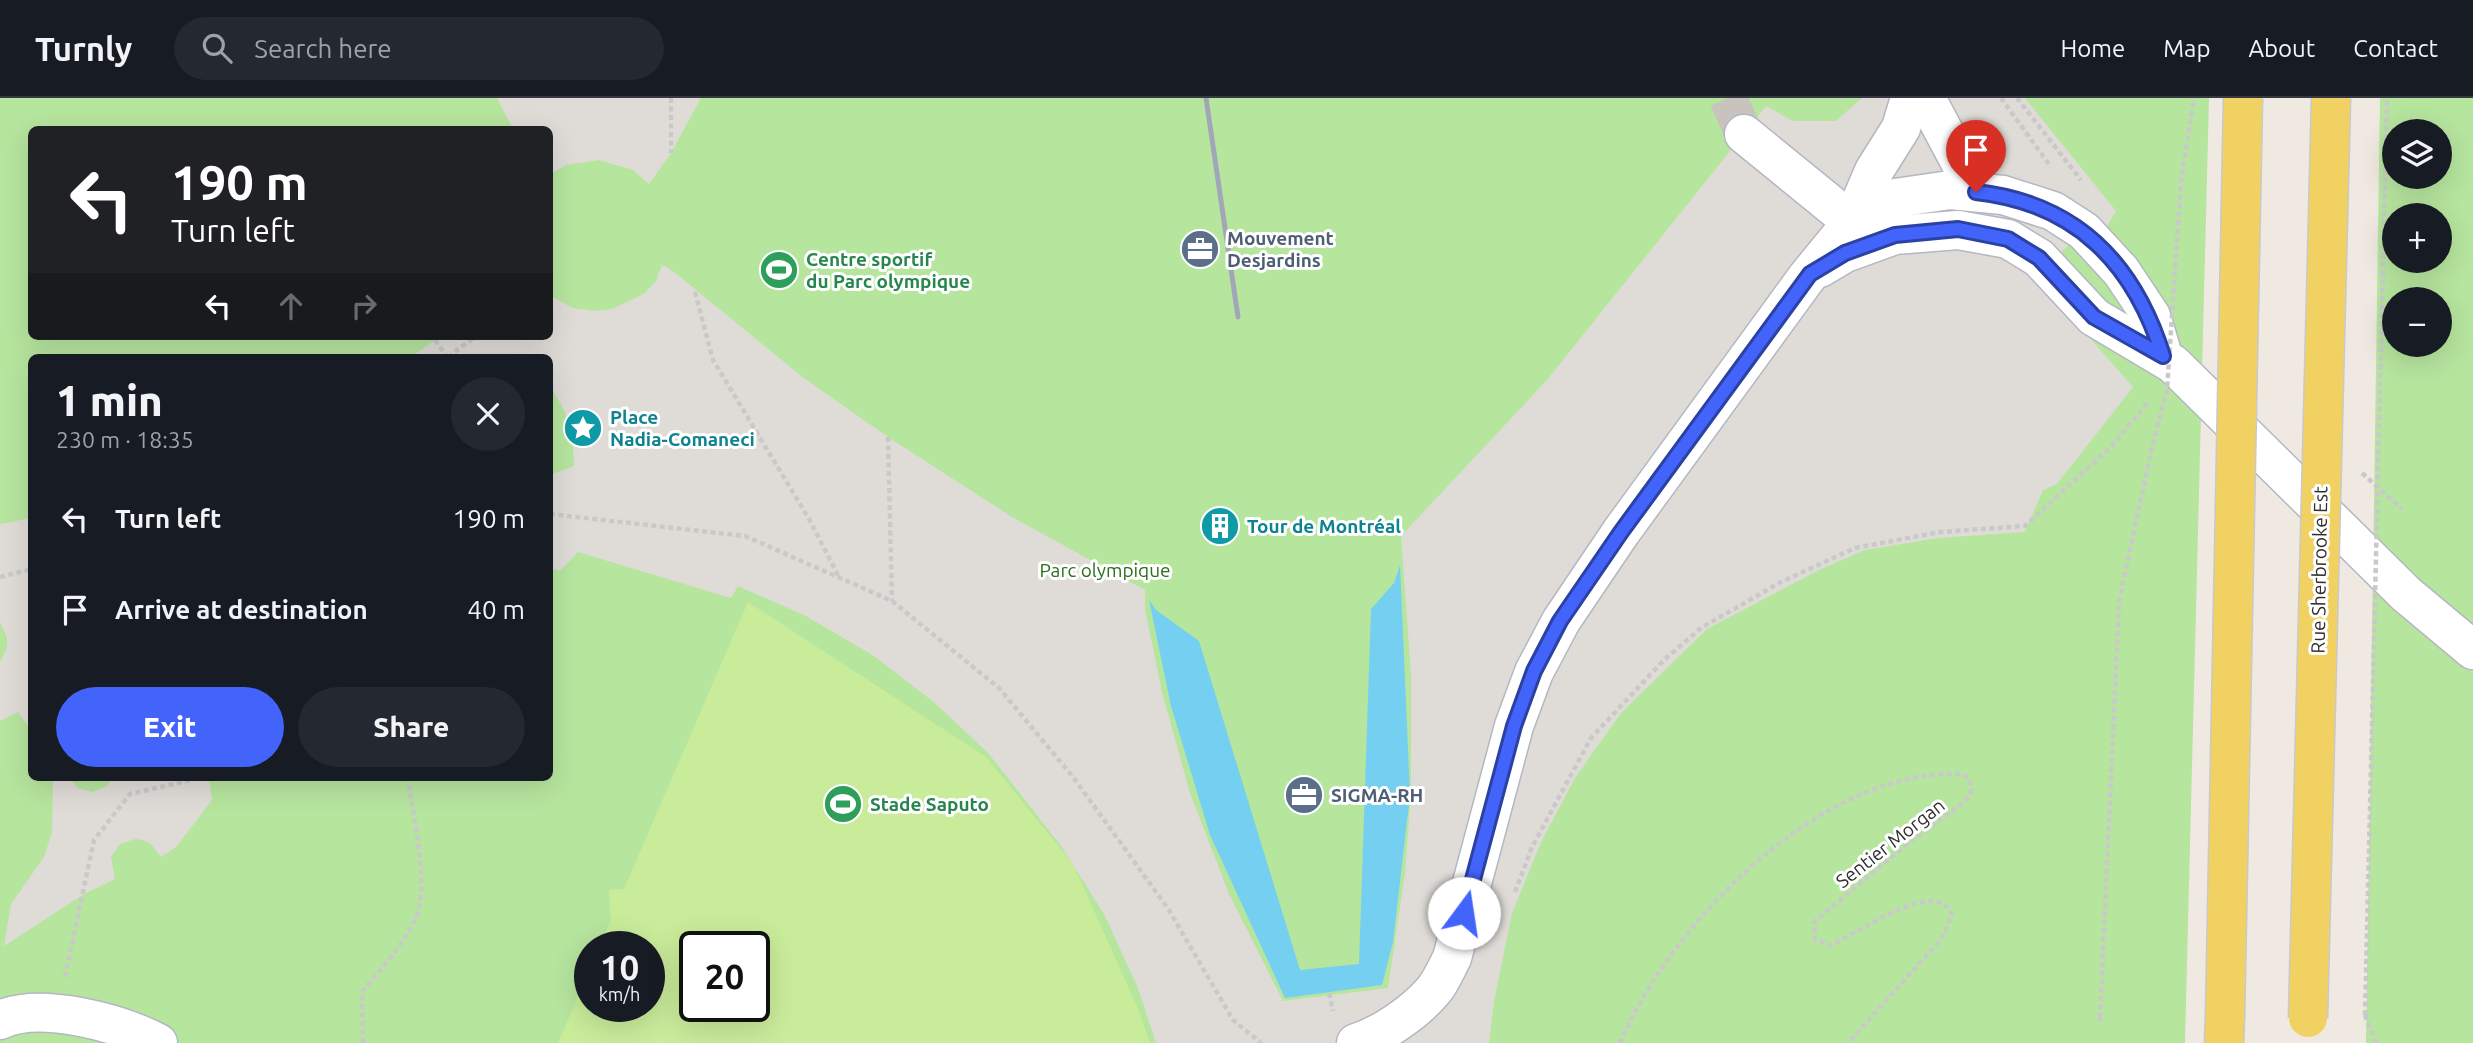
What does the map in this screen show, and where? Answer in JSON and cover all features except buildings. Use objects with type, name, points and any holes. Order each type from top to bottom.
[{"type":"main road","points":[[2225,1030],[2243,98]]},
{"type":"main road","name":"Rue Sherbrooke Est","points":[[2308,1031],[2331,98]]},
{"type":"lane","points":[[1356,1043],[1397,1021],[1433,991],[1446,970],[1452,958],[1514,726],[1534,671],[1560,621],[1621,532],[1810,274],[1852,222],[1874,171],[1901,128],[1910,98]]},
{"type":"lane","points":[[1926,98],[1976,192]]},
{"type":"lane","points":[[1744,134],[1852,222]]},
{"type":"lane","points":[[1852,222],[1895,198],[1950,190],[2003,195],[2053,211],[2084,231],[2121,271],[2151,316],[2163,356]]},
{"type":"lane","points":[[1810,274],[1845,253],[1895,235],[1958,229],[2008,239],[2039,258],[2094,317],[2163,356],[2406,594],[2473,650]]},
{"type":"lane","points":[[0,1020],[16,1013],[56,1013],[158,1043]]},
{"type":"path","points":[[671,98],[671,153]]},
{"type":"path","points":[[2100,1020],[2119,602],[2167,390],[2181,181],[2194,98]]},
{"type":"path","points":[[2376,1043],[2365,1015],[2387,98]]},
{"type":"path","points":[[695,292],[713,360],[809,519],[839,578]]},
{"type":"path","points":[[435,340],[445,354]]},
{"type":"path","points":[[451,354],[470,340]]},
{"type":"path","points":[[1510,902],[1532,847],[1591,738],[1664,660],[1701,628],[1782,582],[1855,548],[1940,532],[2025,526],[2111,447],[2149,401]]},
{"type":"path","points":[[888,438],[892,601]]},
{"type":"path","points":[[553,514],[745,536],[892,601],[999,688],[1073,777],[1169,910],[1233,1020],[1261,1043]]},
{"type":"path","points":[[0,577],[28,570]]},
{"type":"path","name":"Sentier Morgan","points":[[1620,1043],[1638,1001],[1663,963],[1709,907],[1761,857],[1815,819],[1853,800],[1915,778],[1963,774],[1970,780],[1972,788],[1969,797],[1962,804],[1911,841],[1814,922],[1815,939],[1830,945],[1893,912],[1926,900],[1941,901],[1948,906],[1952,915],[1942,938],[1848,1043]]},
{"type":"path","points":[[62,988],[94,841],[130,794],[186,781]]},
{"type":"path","points":[[363,1043],[362,992],[405,940],[418,914],[421,886],[408,781]]},
{"type":"green space","name":"Parc olympique","points":[[0,98],[2209,98],[2185,1043],[0,1043]]},
{"type":"green space","points":[[2380,98],[2473,98],[2473,1043],[2366,1043]]},
{"type":"green space","name":"Stade Saputo","points":[[748,602],[986,757],[1073,864],[1139,1011],[1150,1043],[558,1043],[574,1006],[574,1022],[665,1022],[665,931],[606,931],[611,920],[609,890],[624,889]]},
{"type":"shaded area","points":[[497,98],[701,98],[671,153],[649,184],[633,170],[599,160],[566,165],[553,172],[553,126],[511,126]]},
{"type":"shaded area","points":[[1862,98],[2025,98],[2116,211],[2104,231],[2094,222],[2035,276],[2133,387],[2057,484],[2043,490],[2025,532],[1938,538],[1865,550],[1819,570],[1707,629],[1621,713],[1575,778],[1541,842],[1512,913],[1494,1001],[1489,1043],[1156,1043],[1138,988],[1104,914],[1061,846],[989,754],[935,703],[874,656],[806,616],[738,586],[731,598],[578,552],[561,570],[553,569],[553,474],[574,466],[573,446],[565,412],[553,390],[553,354],[415,354],[435,340],[553,340],[553,298],[573,308],[593,311],[612,309],[644,294],[656,281],[662,265],[674,272],[805,379],[888,437],[1012,517],[1145,590],[1145,609],[1162,692],[1190,793],[1229,894],[1283,1001],[1388,988],[1405,873],[1411,793],[1411,675],[1401,536],[1547,380],[1766,106],[1793,121],[1836,121]]},
{"type":"shaded area","points":[[28,519],[28,726],[18,712],[0,721],[0,662],[7,648],[7,637],[0,622],[0,524]]},
{"type":"shaded area","points":[[53,781],[72,781],[78,788],[93,792],[107,786],[110,781],[210,781],[212,800],[177,846],[161,857],[151,844],[143,840],[135,839],[120,844],[111,857],[115,879],[84,894],[4,946],[11,904],[44,857],[52,832]]},
{"type":"water","points":[[1400,565],[1410,795],[1393,942],[1382,985],[1285,998],[1210,835],[1171,706],[1149,600],[1156,610],[1199,641],[1300,970],[1359,964],[1371,609],[1394,583]]},
{"type":"tunnel","points":[[1728,98],[1744,134]]},
{"type":"railway","points":[[1206,98],[1238,317]]},
{"type":"place","name":"Mouvement Desjardins","points":[[1200,249]]},
{"type":"place","name":"Centre sportif du Parc olympique","points":[[779,270]]},
{"type":"place","name":"Place Nadia-Comaneci","points":[[583,428]]},
{"type":"place","name":"Tour de Montréal","points":[[1220,526]]},
{"type":"place","name":"SIGMA-RH","points":[[1304,795]]},
{"type":"place","name":"Stade Saputo","points":[[843,804]]},
{"type":"route","points":[[1464,913],[1514,726],[1534,671],[1560,621],[1621,532],[1810,274],[1845,253],[1895,235],[1958,229],[2008,239],[2039,258],[2094,317],[2163,356],[2151,316],[2121,271],[2084,231],[2053,211],[2003,195],[1976,192]]}]
